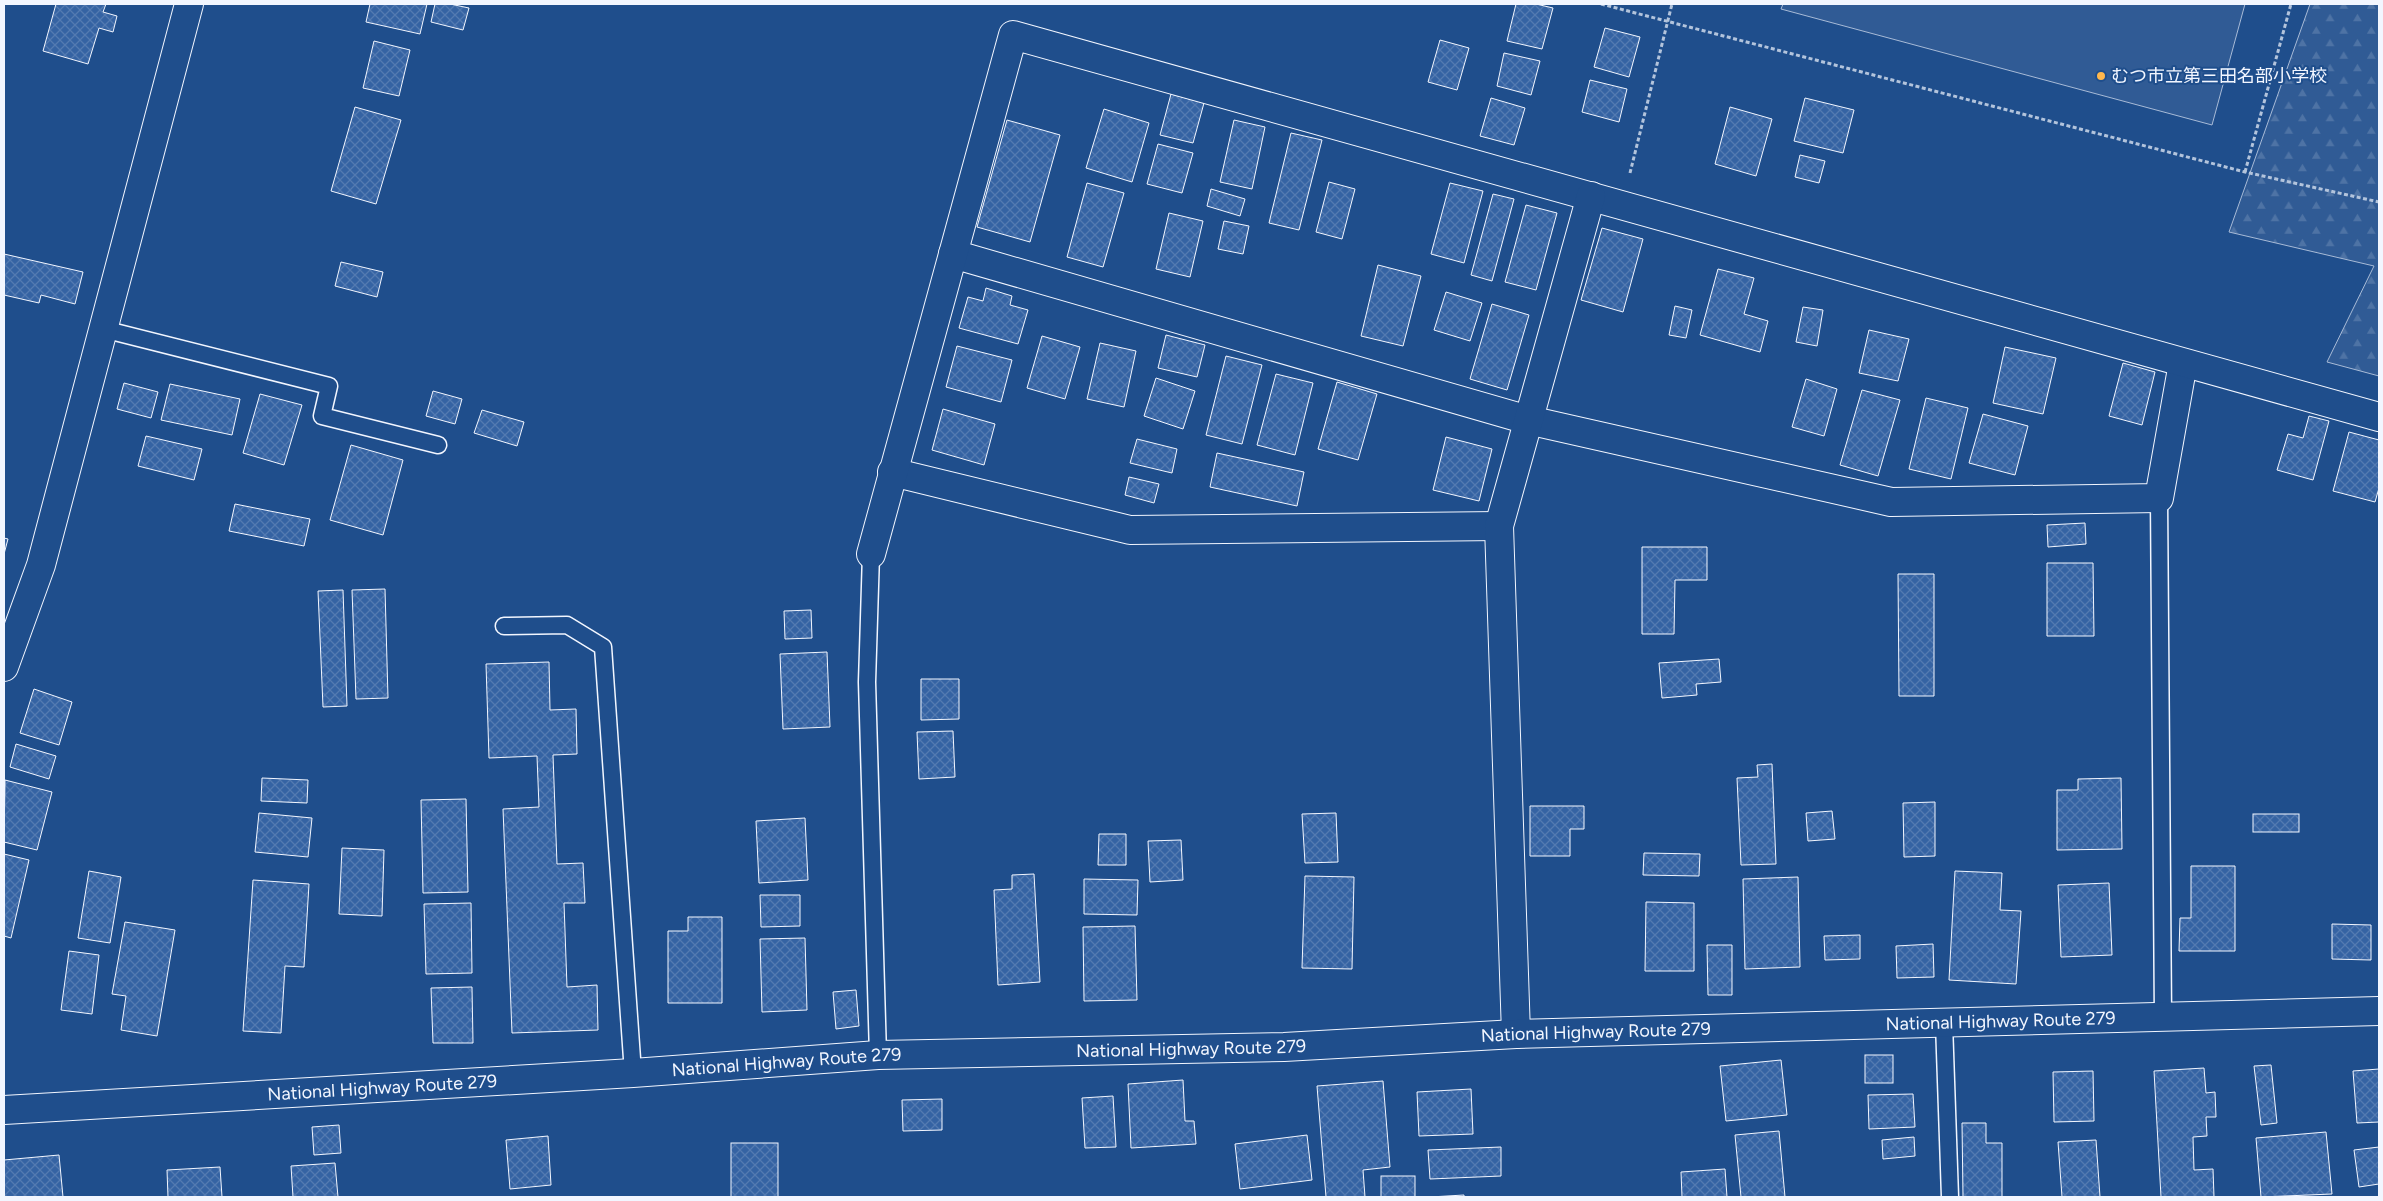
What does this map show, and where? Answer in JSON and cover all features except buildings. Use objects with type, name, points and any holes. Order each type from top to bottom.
[{"type":"main road","points":[[4,667],[41,565],[189,4]]},
{"type":"main road","points":[[870,554],[1014,35],[2379,417]]},
{"type":"main road","points":[[1516,1034],[1499,526],[1591,196]]},
{"type":"main road","points":[[953,254],[1528,420],[1891,502],[2159,498],[2183,362]]},
{"type":"main road","points":[[892,472],[1130,530],[1499,526]]},
{"type":"main road","name":"National Highway Route 279","points":[[4,1110],[633,1073],[878,1055],[1284,1047],[1516,1034],[2163,1019],[2379,1011]]},
{"type":"lane","points":[[103,329],[329,386],[322,416],[438,445]]},
{"type":"lane","points":[[2159,498],[2163,1019]]},
{"type":"lane","points":[[870,554],[867,682],[878,1055]]},
{"type":"lane","points":[[504,626],[567,624],[603,647],[633,1073]]},
{"type":"lane","points":[[1944,1023],[1950,1197]]},
{"type":"path","points":[[1601,4],[1667,23],[2246,172],[2379,202]]},
{"type":"path","points":[[1622,206],[1672,4]]},
{"type":"path","points":[[2246,172],[2291,4]]},
{"type":"shaded area","name":"むつ市立第三田名部小学校","points":[[1783,4],[2245,4],[2212,125],[1781,9]]},
{"type":"green space","points":[[2310,4],[2379,4],[2379,376],[2327,362],[2374,266],[2229,232]]},
{"type":"place","name":"むつ市立第三田名部小学校","points":[[2101,76]]}]
